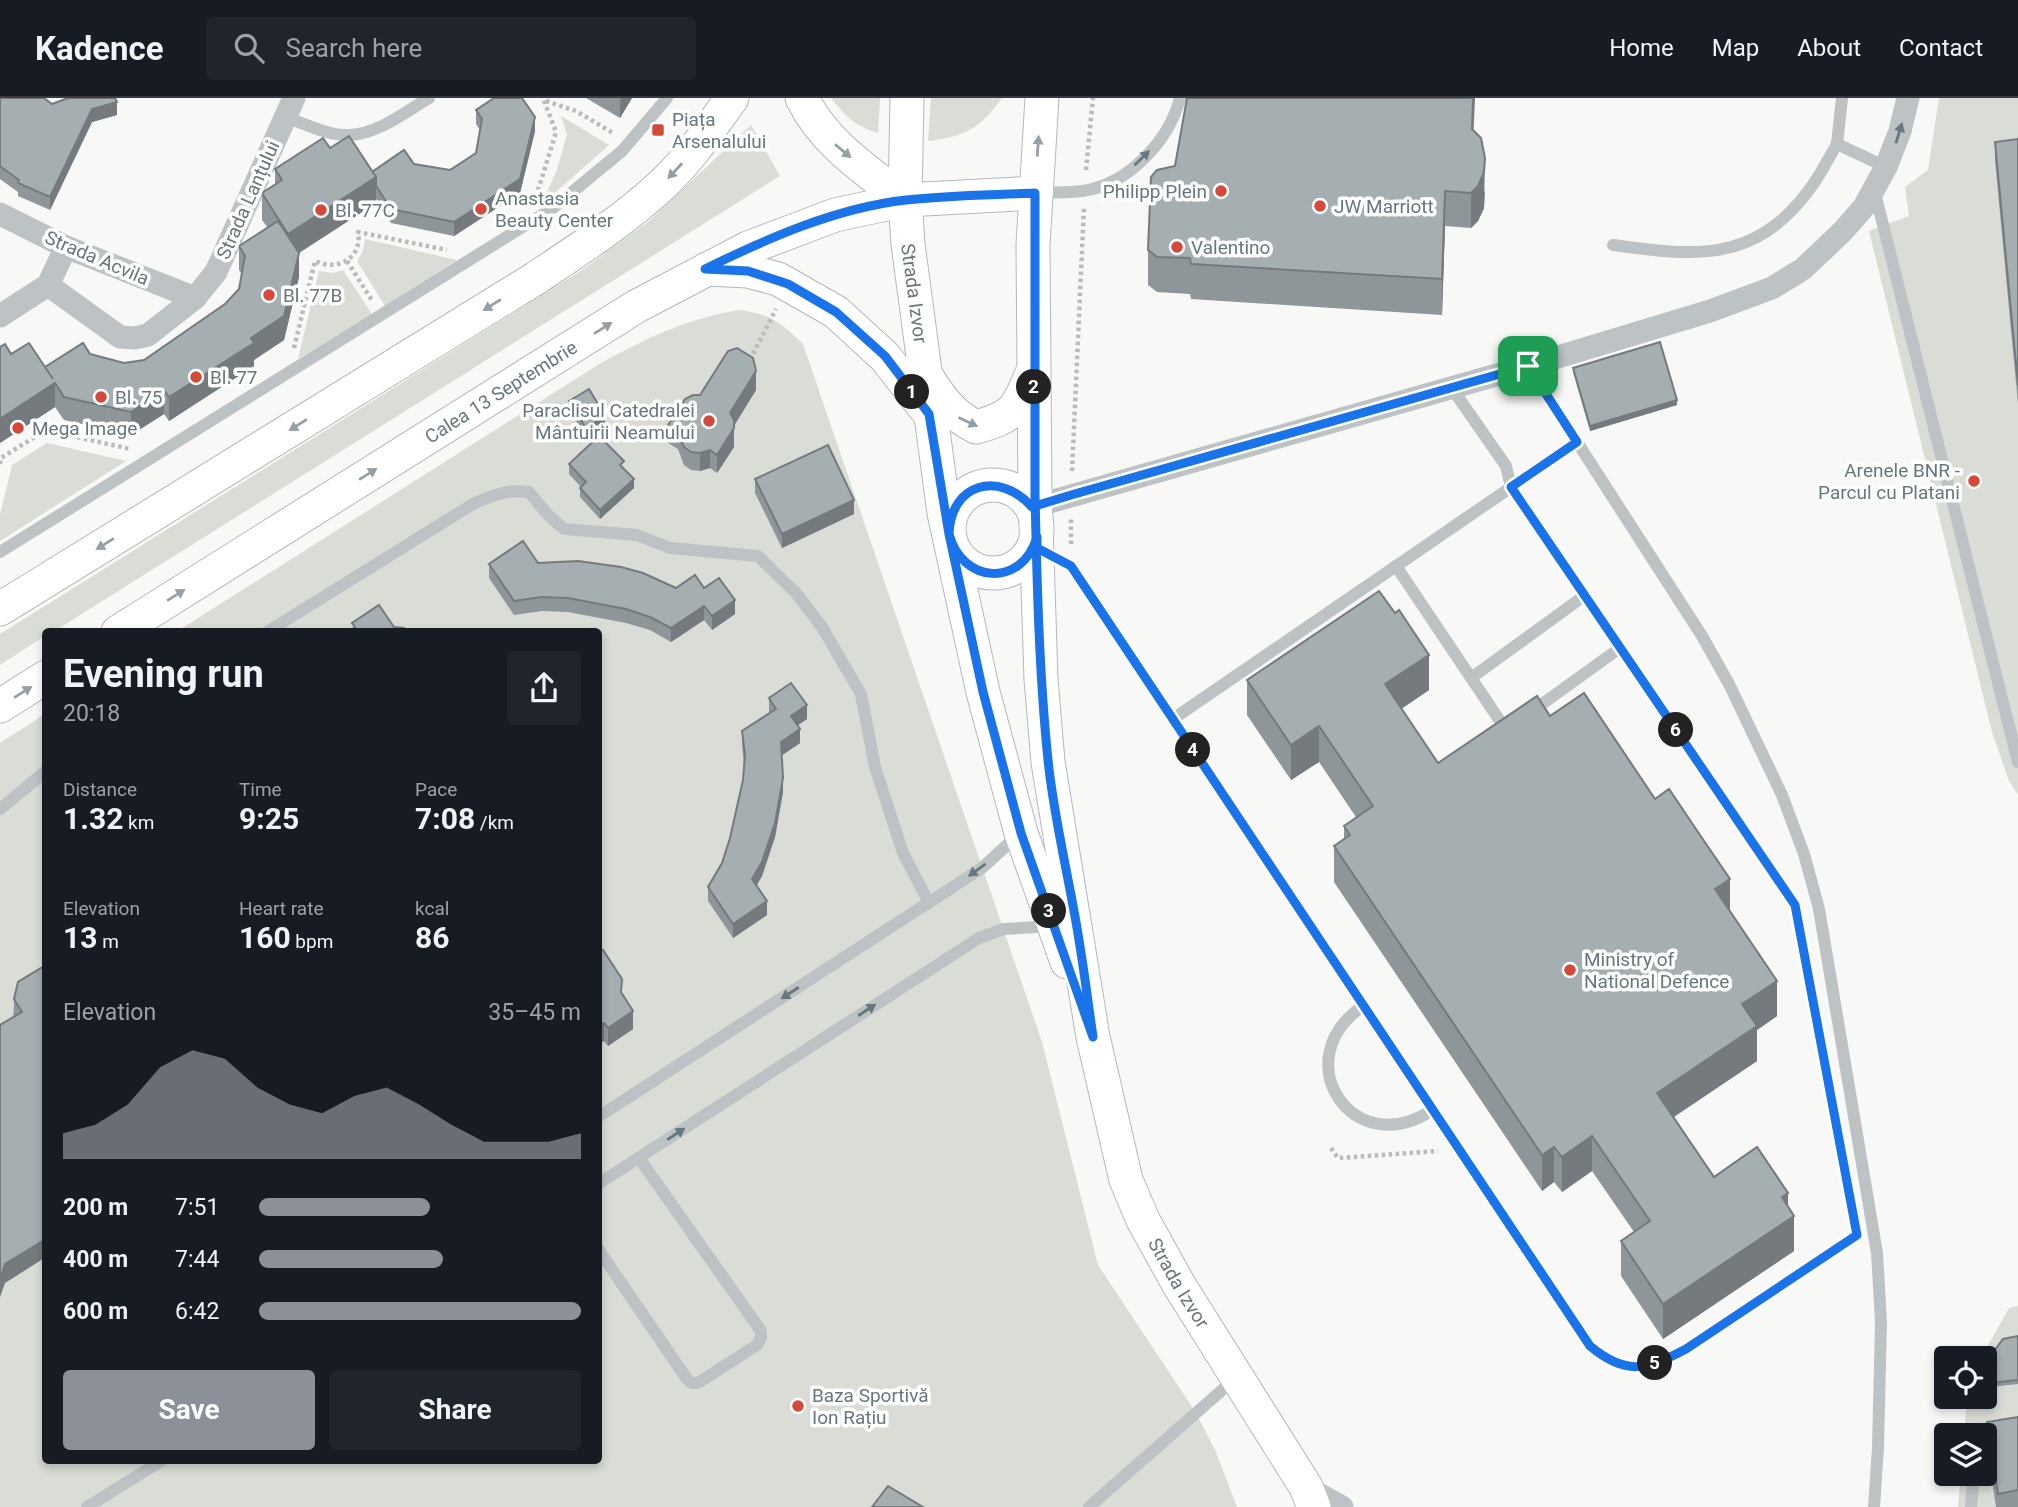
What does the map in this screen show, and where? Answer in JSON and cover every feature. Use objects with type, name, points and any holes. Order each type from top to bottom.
[{"type":"main road","points":[[0,609],[536,278],[585,245],[634,209],[666,180],[690,155],[732,98]]},
{"type":"main road","points":[[802,98],[818,125],[837,147],[905,200]]},
{"type":"main road","points":[[905,200],[907,98]]},
{"type":"main road","points":[[1035,193],[1042,98]]},
{"type":"main road","name":"Calea 13 Septembrie","points":[[124,628],[574,345],[705,269],[789,231],[835,215],[905,200],[1035,193]]},
{"type":"main road","name":"Strada Izvor","points":[[1035,193],[1035,523],[1041,679],[1048,762],[1093,1037],[1126,1180],[1160,1254],[1310,1497]]},
{"type":"main road","name":"Strada Izvor","points":[[905,200],[929,414],[949,534],[983,692],[1021,833],[1093,1037]]},
{"type":"main road","points":[[705,269],[748,271],[778,279],[836,312],[885,356],[929,414]]},
{"type":"main road","points":[[924,372],[944,404],[958,418],[976,427],[998,421],[1013,411],[1023,397],[1034,370]]},
{"type":"main road","points":[[993,485],[1008,488],[1021,495],[1035,523],[1029,554],[1014,569],[1000,573],[972,569],[952,548],[949,534],[949,520],[955,505],[978,487],[993,485]]},
{"type":"main road","points":[[0,706],[42,680]]},
{"type":"street","points":[[1035,523],[1071,495],[1528,366],[1741,301],[1772,288],[1803,269],[1864,206],[1886,167],[1900,131],[1908,98]]},
{"type":"street","name":"Strada Lanțului","points":[[48,285],[121,337],[148,335],[195,298],[216,272],[290,107]]},
{"type":"street","name":"Strada Acvila","points":[[0,214],[66,247],[195,298]]},
{"type":"street","points":[[0,316],[48,285],[66,247]]},
{"type":"street","points":[[1310,1497],[1342,1507]]},
{"type":"lane","points":[[290,107],[326,131],[348,136],[378,127],[429,98]]},
{"type":"lane","points":[[0,552],[553,208],[622,151],[667,98]]},
{"type":"lane","points":[[1035,193],[1084,191],[1112,181],[1136,166],[1168,128],[1180,98]]},
{"type":"lane","points":[[1612,245],[1663,252],[1703,253],[1742,245],[1776,225],[1808,191],[1838,144],[1842,98]]},
{"type":"lane","points":[[1838,144],[1886,167]]},
{"type":"lane","points":[[1874,189],[2018,762]]},
{"type":"lane","points":[[1528,366],[1702,636],[1729,684],[1783,795],[1813,884],[1822,923],[1877,1253],[1881,1322],[1874,1507]]},
{"type":"lane","points":[[1035,523],[1071,566],[1590,1346],[1605,1359],[1621,1366],[1643,1366],[1663,1361],[1686,1349],[1857,1235],[1795,905],[1511,487],[1506,466],[1451,387]]},
{"type":"lane","points":[[1173,719],[1577,442]]},
{"type":"lane","points":[[273,628],[473,504],[498,493],[516,490],[529,492],[564,529],[637,535],[670,548],[758,556],[796,593],[822,627],[861,694],[875,767],[887,805],[903,853],[929,903]]},
{"type":"lane","points":[[1396,566],[1506,730],[1620,648]]},
{"type":"lane","points":[[1471,678],[1584,596]]},
{"type":"lane","points":[[0,809],[42,774]]},
{"type":"lane","points":[[602,1114],[929,903],[982,867],[1021,833]]},
{"type":"lane","points":[[602,1181],[979,938],[1004,929],[1054,926]]},
{"type":"lane","points":[[1363,1006],[1348,1016],[1332,1041],[1328,1070],[1333,1089],[1344,1105],[1360,1118],[1378,1125],[1398,1125],[1417,1120],[1432,1110]]},
{"type":"lane","points":[[602,1255],[692,1383],[698,1383],[757,1345],[761,1338],[761,1331],[639,1158]]},
{"type":"lane","points":[[1089,1507],[1237,1377]]},
{"type":"lane","points":[[87,1507],[156,1464]]},
{"type":"lane","points":[[1971,1507],[1973,1486]]},
{"type":"path","points":[[1071,566],[1071,495],[1084,191],[1093,98]]},
{"type":"path","points":[[544,99],[576,111],[629,142]]},
{"type":"path","points":[[525,226],[556,132],[544,99]]},
{"type":"path","points":[[288,372],[315,261],[329,266],[347,261],[358,246],[358,232],[476,256]]},
{"type":"path","points":[[347,261],[381,315]]},
{"type":"path","points":[[748,364],[776,308]]},
{"type":"path","points":[[0,464],[1,458],[46,430],[155,455]]},
{"type":"path","points":[[1331,1148],[1338,1158],[1460,1150]]},
{"type":"shaded area","points":[[831,98],[880,98],[878,133],[851,120]]},
{"type":"shaded area","points":[[931,98],[1002,98],[987,117],[971,129],[952,137],[928,141]]},
{"type":"shaded area","name":"Arenele BNR - Parcul cu Platani","points":[[1939,98],[2018,98],[2018,795],[2009,781],[1992,732],[1869,231],[1909,216],[1905,187],[1928,170]]},
{"type":"shaded area","points":[[561,116],[609,145],[541,205],[557,170],[567,134]]},
{"type":"shaded area","points":[[751,125],[780,176],[59,628],[42,628],[42,638],[0,665],[0,634],[582,270],[648,222]]},
{"type":"shaded area","points":[[365,239],[457,260],[385,306],[357,261],[363,251]]},
{"type":"shaded area","points":[[343,270],[372,314],[298,359],[319,271],[333,273]]},
{"type":"shaded area","points":[[739,310],[759,314],[774,320],[803,344],[1042,1042],[1098,1265],[1196,1413],[1216,1452],[1237,1507],[0,1507],[0,743],[42,716],[42,1464],[602,1464],[602,628],[182,628],[601,363],[667,330]]},
{"type":"shaded area","points":[[47,443],[126,461],[0,541],[0,515],[12,465]]},
{"type":"shaded area","points":[[2018,1306],[2018,1507],[1958,1507],[1960,1486],[1997,1486],[1997,1423],[1965,1423],[1966,1409],[1997,1409],[1997,1346],[1988,1346],[2009,1308]]},
{"type":"building","points":[[0,98],[44,98],[52,104],[68,98],[115,98],[117,102],[92,109],[50,197],[18,183],[19,180],[0,166]]},
{"type":"building","points":[[494,98],[522,98],[535,117],[520,179],[454,222],[391,209],[376,186],[376,177],[372,172],[404,150],[414,164],[450,170],[476,153],[482,119],[476,110]]},
{"type":"building","name":"JW Marriott","points":[[1187,98],[1473,98],[1472,129],[1481,138],[1485,158],[1484,172],[1478,186],[1471,193],[1445,191],[1442,279],[1191,264],[1190,258],[1157,257],[1148,250],[1151,177],[1157,170],[1175,166]]},
{"type":"building","points":[[349,136],[376,177],[288,234],[262,193],[282,180],[275,169],[323,138],[330,148]]},
{"type":"building","points":[[2018,139],[2018,385],[1995,142]]},
{"type":"building","points":[[278,221],[299,253],[284,316],[251,338],[254,343],[169,397],[164,390],[131,412],[64,397],[55,383],[0,419],[0,347],[5,344],[11,354],[29,343],[45,367],[83,343],[90,354],[124,363],[144,360],[225,304],[239,289],[245,256],[239,246]]},
{"type":"building","points":[[1660,342],[1677,400],[1590,426],[1573,368]]},
{"type":"building","name":"Paraclisul Catedralei Mântuirii Neamului","points":[[737,348],[753,358],[756,371],[730,413],[734,428],[717,455],[710,450],[691,452],[684,447],[678,430],[668,425],[685,399],[700,395],[728,351]]},
{"type":"building","points":[[589,389],[605,416],[586,428],[569,401]]},
{"type":"building","points":[[599,436],[624,461],[620,465],[634,479],[600,510],[580,488],[586,482],[569,464]]},
{"type":"building","points":[[828,445],[854,500],[782,534],[755,479]]},
{"type":"building","points":[[523,541],[538,563],[578,561],[621,567],[643,573],[676,588],[695,575],[704,588],[719,578],[735,600],[712,616],[704,606],[671,628],[626,609],[568,598],[542,597],[514,601],[489,564]]},
{"type":"building","name":"Ministry of National Defence","points":[[1379,591],[1395,613],[1399,610],[1429,655],[1385,684],[1438,763],[1537,696],[1550,716],[1584,693],[1655,799],[1669,789],[1730,879],[1715,889],[1777,981],[1742,1004],[1757,1026],[1657,1093],[1714,1177],[1757,1147],[1788,1193],[1782,1197],[1794,1216],[1663,1304],[1621,1241],[1650,1221],[1592,1136],[1562,1157],[1554,1147],[1542,1155],[1334,846],[1350,835],[1344,826],[1373,806],[1319,726],[1291,745],[1247,680]]},
{"type":"building","points":[[379,605],[394,627],[404,628],[354,628],[352,623]]},
{"type":"building","points":[[791,683],[807,705],[791,716],[800,729],[781,742],[783,778],[775,823],[762,862],[752,879],[767,901],[733,924],[708,887],[722,863],[743,780],[745,755],[742,731],[776,709],[769,698]]},
{"type":"building","points":[[602,950],[622,979],[621,992],[633,1011],[608,1028],[604,1023],[602,1024]]},
{"type":"building","points":[[42,967],[42,1241],[5,1264],[0,1279],[0,1025],[22,1012],[14,999],[18,982]]},
{"type":"building","points":[[2018,1336],[2018,1380],[1997,1382],[1997,1347],[2003,1339]]},
{"type":"building","points":[[2018,1417],[2018,1490],[1998,1494],[1997,1423],[1987,1422]]},
{"type":"building","points":[[888,1486],[923,1507],[872,1507]]},
{"type":"place","name":"Piața Arsenalului","points":[[658,130]]},
{"type":"place","name":"Philipp Plein","points":[[1221,191]]},
{"type":"place","name":"JW Marriott","points":[[1320,206]]},
{"type":"place","name":"Anastasia Beauty Center","points":[[481,209]]},
{"type":"place","name":"Bl. 77C","points":[[321,210]]},
{"type":"place","name":"Valentino","points":[[1177,247]]},
{"type":"place","name":"Bl. 77B","points":[[269,295]]},
{"type":"place","name":"Bl. 77","points":[[196,377]]},
{"type":"place","name":"Bl. 75","points":[[101,397]]},
{"type":"place","name":"Paraclisul Catedralei Mântuirii Neamului","points":[[709,421]]},
{"type":"place","name":"Mega Image","points":[[18,428]]},
{"type":"place","name":"Arenele BNR - Parcul cu Platani","points":[[1974,481]]},
{"type":"place","name":"Ministry of National Defence","points":[[1570,970]]},
{"type":"place","name":"Baza Sportivă Ion Rațiu","points":[[798,1406]]},
{"type":"route","points":[[1528,366],[1071,495],[1035,506],[1032,507],[1021,495],[1008,488],[993,485],[978,487],[955,505],[949,520],[949,534],[929,414],[885,356],[836,312],[778,279],[748,271],[705,269],[748,248],[835,215],[905,200],[1035,193],[1035,506],[1036,520],[1037,548],[1041,679],[1048,762],[1093,1037],[1021,833],[983,692],[949,534],[952,548],[961,560],[972,569],[986,573],[1014,569],[1025,560],[1033,548],[1037,537],[1037,548],[1071,566],[1590,1346],[1605,1359],[1621,1366],[1643,1366],[1663,1361],[1686,1349],[1857,1235],[1795,905],[1511,487],[1577,442],[1528,366]]}]
